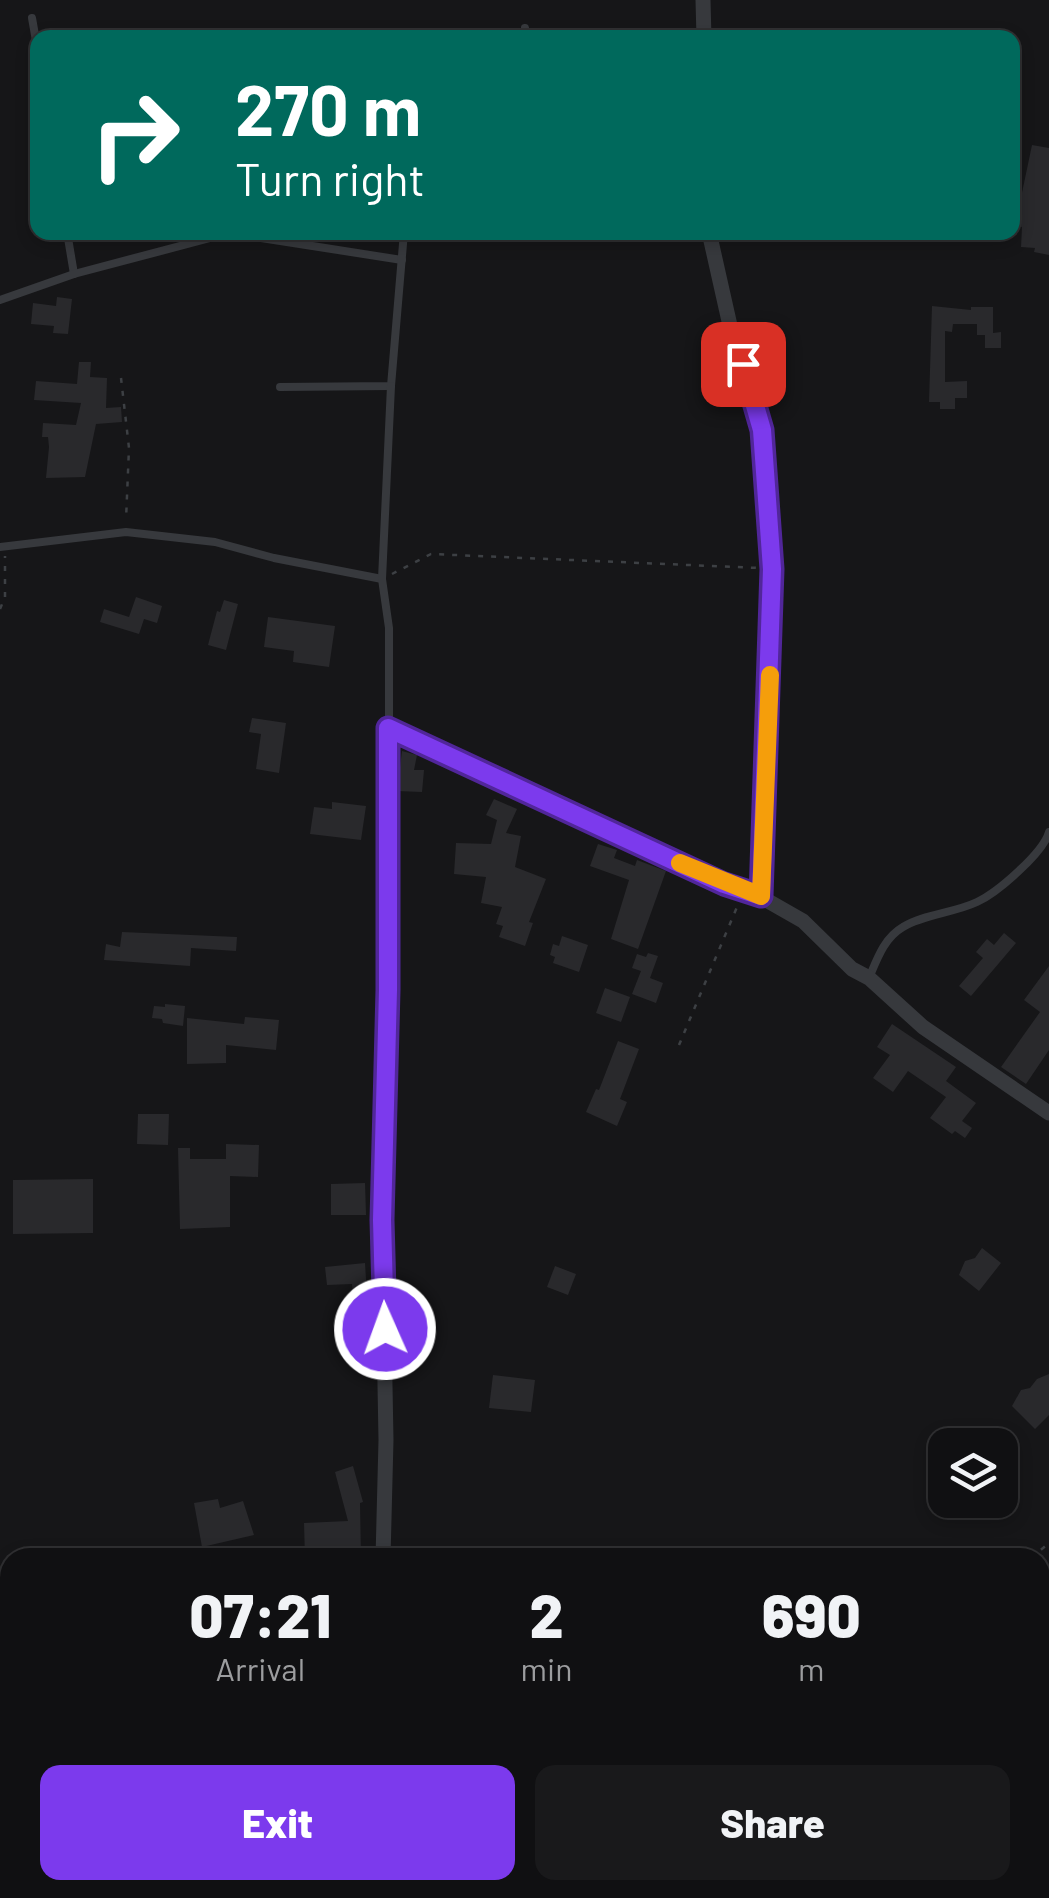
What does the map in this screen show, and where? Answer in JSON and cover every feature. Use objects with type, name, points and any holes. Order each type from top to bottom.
[{"type":"street","points":[[703,0],[704,30]]},
{"type":"street","points":[[711,240],[731,330],[762,430],[772,569],[761,896]]},
{"type":"street","points":[[388,728],[724,884],[761,896],[803,921],[922,1028],[1049,1113]]},
{"type":"street","points":[[383,1548],[386,1440],[382,1220],[389,868]]},
{"type":"lane","points":[[32,18],[34,30]]},
{"type":"lane","points":[[68,240],[74,274]]},
{"type":"lane","points":[[0,300],[74,274],[203,240]]},
{"type":"lane","points":[[274,240],[402,260]]},
{"type":"lane","points":[[389,868],[389,628],[382,579],[391,386],[403,240]]},
{"type":"lane","points":[[280,386],[391,386]]},
{"type":"lane","points":[[3,547],[126,532],[215,542],[382,579]]},
{"type":"lane","points":[[869,978],[884,944],[903,927],[980,901],[1027,863],[1049,832]]},
{"type":"path","points":[[121,378],[129,448],[126,532]]},
{"type":"path","points":[[0,608],[4,596],[3,547]]},
{"type":"path","points":[[382,579],[432,554],[772,569]]},
{"type":"path","points":[[679,1045],[738,905],[761,896]]},
{"type":"building","points":[[1032,145],[1049,148],[1049,255],[1021,247],[1020,202]]},
{"type":"building","points":[[57,297],[72,299],[68,334],[53,333],[54,326],[31,324],[33,303],[56,306]]},
{"type":"building","points":[[932,306],[971,310],[993,307],[993,333],[1001,332],[1001,348],[985,348],[985,335],[977,335],[977,324],[953,324],[952,332],[945,331],[945,382],[967,381],[967,398],[955,398],[955,409],[940,409],[940,402],[929,402]]},
{"type":"building","points":[[79,362],[91,362],[90,377],[107,378],[106,408],[121,407],[122,422],[96,424],[85,477],[46,478],[49,447],[48,437],[42,437],[43,423],[76,425],[81,403],[34,400],[36,381],[77,384]]},
{"type":"building","points":[[136,597],[162,606],[157,623],[144,619],[139,634],[100,622],[104,609],[129,617]]},
{"type":"building","points":[[224,600],[238,604],[226,650],[208,645]]},
{"type":"building","points":[[268,617],[335,626],[329,667],[293,662],[294,651],[264,647]]},
{"type":"building","points":[[252,718],[286,723],[279,773],[256,769],[261,734],[249,732]]},
{"type":"building","points":[[402,751],[417,755],[414,770],[424,770],[422,792],[397,791]]},
{"type":"building","points":[[494,799],[517,809],[506,833],[521,836],[515,867],[546,879],[529,922],[533,923],[525,946],[499,937],[503,926],[496,924],[502,907],[481,903],[486,877],[454,874],[456,843],[491,844],[497,820],[486,815]]},
{"type":"building","points":[[332,802],[366,806],[361,840],[310,834],[314,807],[332,809]]},
{"type":"building","points":[[598,844],[617,850],[614,858],[635,866],[637,860],[666,871],[638,949],[611,939],[629,880],[590,866]]},
{"type":"building","points":[[122,932],[237,937],[236,951],[191,948],[190,966],[104,960],[106,944],[120,947]]},
{"type":"building","points":[[1004,933],[1016,943],[971,996],[959,986],[983,958],[976,952],[987,939],[994,945]]},
{"type":"building","points":[[562,936],[588,945],[579,972],[553,963],[553,944],[559,946]]},
{"type":"building","points":[[648,953],[658,956],[650,978],[663,983],[656,1003],[632,994],[641,971],[632,968],[637,954],[646,957]]},
{"type":"building","points":[[1049,966],[1049,1050],[1026,1084],[1001,1067],[1040,1012],[1024,1000]]},
{"type":"building","points":[[605,988],[630,997],[621,1022],[596,1013]]},
{"type":"building","points":[[154,1006],[185,1006],[183,1026],[152,1018]]},
{"type":"building","points":[[245,1017],[279,1020],[276,1050],[226,1045],[226,1063],[187,1064],[187,1018],[244,1024]]},
{"type":"building","points":[[892,1024],[956,1067],[946,1081],[976,1103],[962,1121],[972,1128],[965,1138],[930,1118],[946,1097],[908,1071],[893,1092],[873,1078],[890,1055],[877,1047]]},
{"type":"building","points":[[618,1041],[639,1049],[620,1099],[627,1102],[617,1126],[586,1112]]},
{"type":"building","points":[[138,1114],[169,1114],[168,1145],[137,1144]]},
{"type":"building","points":[[226,1144],[259,1145],[258,1177],[230,1176],[230,1227],[180,1229],[178,1148],[190,1148],[190,1159],[226,1159]]},
{"type":"building","points":[[93,1179],[93,1233],[13,1234],[13,1180]]},
{"type":"building","points":[[365,1183],[366,1215],[331,1215],[331,1184]]},
{"type":"building","points":[[982,1248],[1001,1263],[979,1291],[959,1275],[965,1261],[975,1258]]},
{"type":"building","points":[[365,1263],[367,1295],[353,1296],[352,1284],[327,1285],[325,1267]]},
{"type":"building","points":[[555,1266],[576,1274],[568,1295],[547,1287]]},
{"type":"building","points":[[1049,1374],[1049,1415],[1035,1429],[1012,1406],[1021,1390]]},
{"type":"building","points":[[493,1375],[535,1380],[531,1412],[489,1408]]},
{"type":"building","points":[[353,1466],[363,1502],[361,1548],[305,1548],[304,1523],[348,1521],[335,1472]]},
{"type":"building","points":[[218,1499],[220,1508],[243,1501],[254,1535],[202,1547],[194,1503]]},
{"type":"slow traffic","points":[[680,863],[761,896],[770,675]]},
{"type":"route","points":[[385,1329],[382,1220],[388,990],[388,728],[724,884],[761,896],[772,569],[762,430],[743,364]]}]
